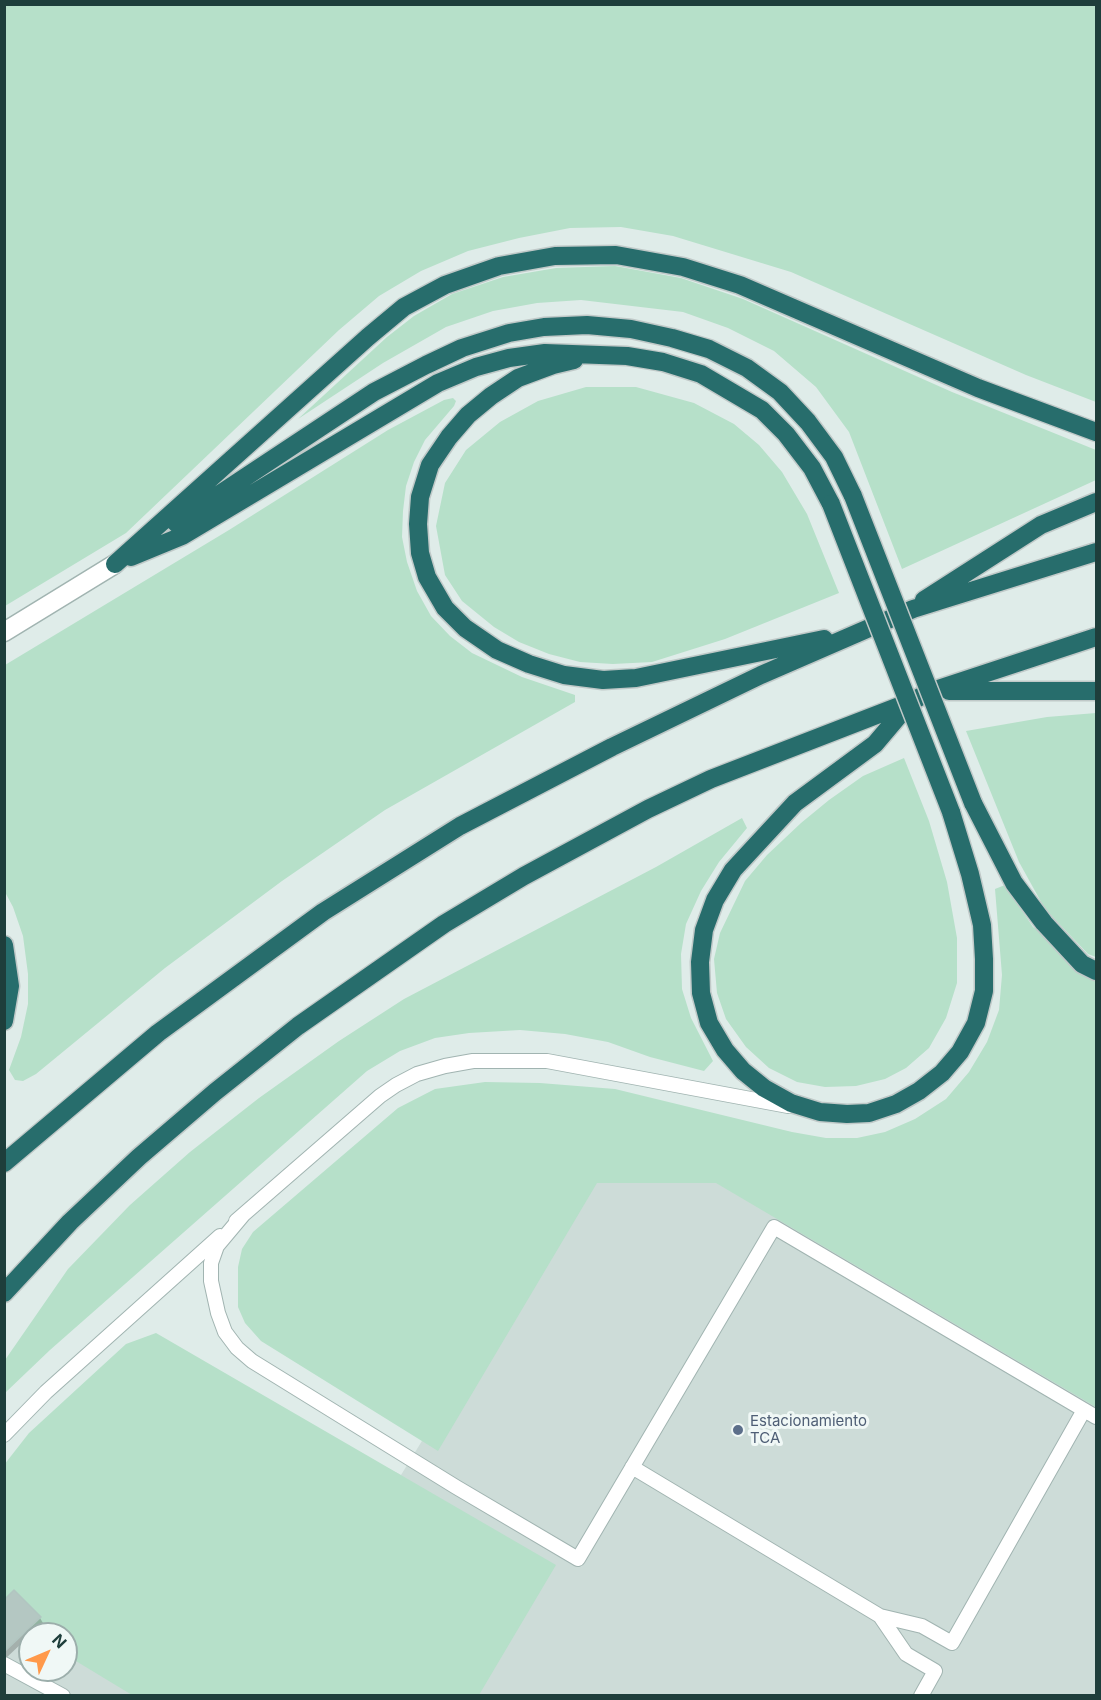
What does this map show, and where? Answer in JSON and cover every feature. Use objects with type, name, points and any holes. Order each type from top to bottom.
[{"type":"highway","points":[[115,564],[404,307],[445,285],[499,266],[555,256],[616,255],[694,270],[740,285],[978,388],[1096,432]]},
{"type":"highway","points":[[115,564],[374,392],[462,348],[509,333],[544,327],[587,325],[630,329],[709,349],[747,368],[780,392],[808,422],[834,457],[853,496],[973,803],[1014,883],[1044,923],[1082,964],[1096,971]]},
{"type":"highway","points":[[115,564],[182,536],[438,383],[476,367],[509,358],[545,353],[627,356],[663,362],[701,374],[762,410],[786,434],[812,468],[831,504],[951,812],[970,874],[982,925],[984,991],[976,1023],[960,1052],[942,1073],[919,1091],[896,1104],[869,1113],[820,1112],[791,1103],[764,1088],[743,1071],[725,1050],[709,1023],[700,993],[700,962],[704,930],[715,900],[733,870],[795,803],[875,744],[910,702]]},
{"type":"highway","points":[[594,356],[553,365],[518,378],[468,415],[430,465],[420,497],[418,524],[420,553],[427,577],[445,608],[465,628],[497,650],[529,664],[564,675],[603,680],[636,678],[861,632]]},
{"type":"highway","points":[[913,609],[931,594],[1031,531],[1096,502]]},
{"type":"highway","points":[[4,1163],[158,1033],[323,912],[460,826],[761,675],[913,609],[1096,552]]},
{"type":"highway","points":[[4,1293],[70,1222],[139,1157],[216,1092],[298,1026],[444,924],[535,870],[648,809],[711,779],[910,702],[932,691],[1096,637]]},
{"type":"highway","points":[[932,691],[1096,691]]},
{"type":"highway","points":[[4,945],[10,986],[4,1021]]},
{"type":"street","points":[[4,632],[115,564]]},
{"type":"lane","points":[[4,1435],[46,1392],[243,1215],[380,1096],[396,1084],[417,1074],[473,1061],[547,1061],[820,1112]]},
{"type":"lane","points":[[243,1215],[217,1246],[212,1263],[211,1281],[225,1332],[237,1348],[252,1361],[579,1559],[632,1467],[774,1227],[1090,1414],[952,1643],[922,1626],[880,1616],[632,1467]]},
{"type":"lane","points":[[880,1616],[906,1654],[935,1671],[921,1695]]},
{"type":"lane","points":[[4,1664],[63,1695]]},
{"type":"shaded area","points":[[543,1101],[909,1194],[1096,1117],[1096,1695],[5,1695],[4,1626],[171,1353],[401,1475],[425,1436]]},
{"type":"green space","points":[[4,5],[1096,5],[1096,402],[1026,375],[791,272],[673,236],[621,227],[570,228],[468,251],[421,271],[379,296],[339,330],[126,533],[5,606]]},
{"type":"green space","points":[[615,266],[681,278],[743,299],[952,392],[1096,450],[1096,480],[902,569],[849,432],[816,387],[774,351],[728,328],[683,312],[581,300],[537,303],[493,311],[446,327],[383,363],[298,419],[387,337],[414,316],[452,294],[503,277],[556,268]]},
{"type":"green space","points":[[586,387],[636,387],[694,403],[734,424],[759,445],[782,472],[807,514],[839,593],[725,639],[652,662],[613,664],[580,662],[549,654],[519,642],[494,627],[462,601],[445,575],[436,526],[445,483],[466,450],[500,422],[538,401]]},
{"type":"green space","points":[[453,398],[456,401],[454,406],[425,440],[406,486],[402,537],[407,562],[417,591],[431,616],[450,636],[472,653],[522,677],[575,695],[575,702],[385,810],[282,881],[165,968],[36,1074],[23,1081],[15,1080],[9,1070],[21,1037],[28,1004],[28,974],[23,936],[5,892],[5,665],[229,530],[388,430],[444,400]]},
{"type":"green space","points":[[1096,713],[1096,957],[1088,954],[1045,909],[1019,862],[966,731],[1047,717]]},
{"type":"green space","points":[[904,758],[929,821],[947,882],[957,938],[957,983],[946,1018],[929,1048],[906,1068],[885,1079],[856,1086],[825,1087],[797,1082],[769,1068],[746,1047],[726,1019],[717,993],[714,959],[720,933],[745,881],[767,855],[829,800],[863,776]]},
{"type":"green space","points":[[742,818],[747,828],[719,862],[701,891],[686,924],[681,954],[682,989],[691,1018],[713,1061],[704,1071],[650,1057],[608,1042],[565,1034],[520,1030],[435,1038],[400,1051],[367,1071],[50,1350],[5,1393],[5,1360],[68,1269],[130,1205],[190,1152],[259,1098],[339,1041],[404,999],[656,867]]},
{"type":"green space","points":[[1005,885],[1033,927],[1096,972],[1096,1407],[716,1183],[597,1183],[438,1451],[261,1341],[245,1323],[238,1307],[238,1267],[242,1249],[253,1232],[398,1108],[435,1089],[485,1082],[540,1083],[615,1089],[792,1132],[826,1138],[857,1138],[885,1132],[915,1119],[946,1099],[969,1072],[987,1042],[999,1010],[1002,975],[995,889]]},
{"type":"green space","points":[[156,1333],[556,1565],[479,1695],[132,1695],[78,1662],[78,1622],[23,1622],[5,1603],[4,1465],[29,1433],[126,1344]]},
{"type":"building","points":[[14,1590],[41,1617],[36,1622],[18,1622],[18,1639],[4,1652],[4,1600]]},
{"type":"place","name":"Estacionamiento TCA","points":[[738,1430]]}]
